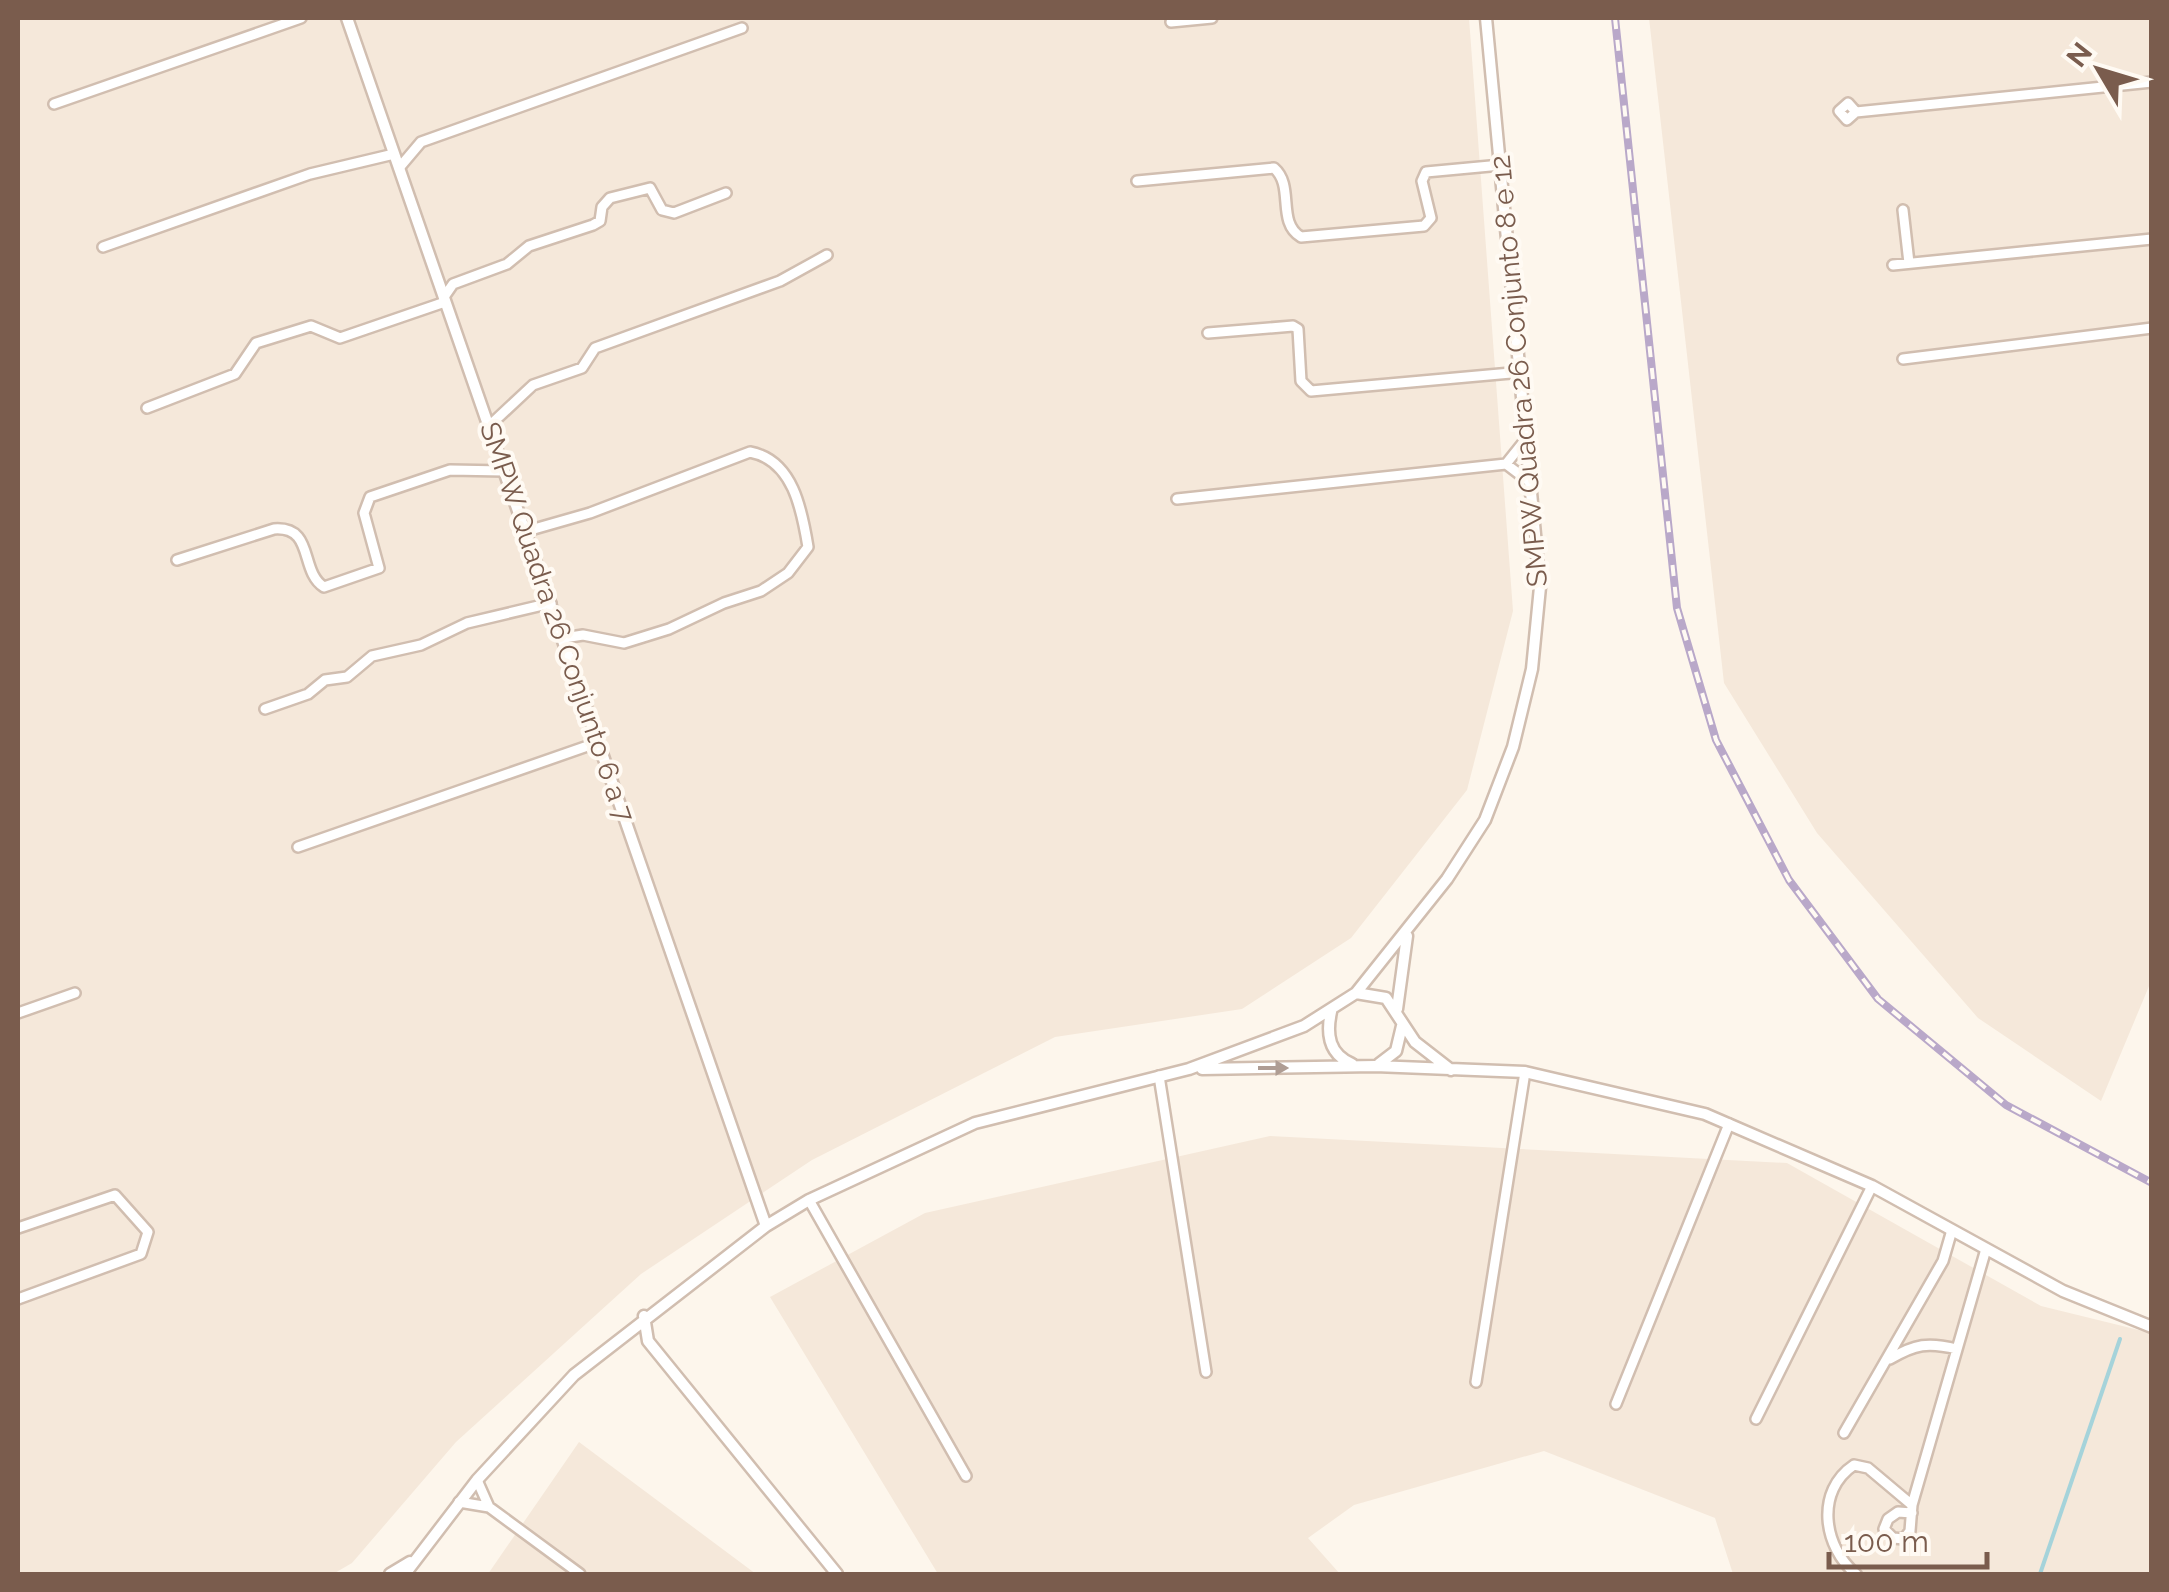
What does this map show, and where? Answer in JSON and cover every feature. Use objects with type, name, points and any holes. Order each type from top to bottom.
[{"type":"street","points":[[54,104],[301,18]]},
{"type":"street","name":"SMPW Quadra 26 Conjunto 6 a 7","points":[[348,18],[766,1226]]},
{"type":"street","points":[[1171,22],[1212,18]]},
{"type":"street","name":"SMPW Quadra 26 Conjunto 8 e 12","points":[[1356,993],[1408,932],[1484,820],[1513,747],[1532,669],[1540,587],[1486,18]]},
{"type":"street","points":[[399,168],[421,142],[742,28]]},
{"type":"street","points":[[1856,112],[2152,82]]},
{"type":"street","points":[[103,248],[310,174],[394,154]]},
{"type":"street","points":[[1137,182],[1274,168],[1283,180],[1288,225],[1302,237],[1424,226],[1430,218],[1422,181],[1426,172],[1501,165]]},
{"type":"street","points":[[438,279],[453,284],[507,264],[529,246],[593,225],[600,221],[602,207],[610,198],[650,188],[662,210],[674,214],[726,193]]},
{"type":"street","points":[[1903,210],[1909,263]]},
{"type":"street","points":[[1893,265],[2152,239]]},
{"type":"street","points":[[488,427],[534,384],[582,368],[595,348],[780,281],[827,255]]},
{"type":"street","points":[[147,408],[235,374],[256,343],[311,326],[340,338],[444,300],[453,284]]},
{"type":"street","points":[[1208,333],[1294,326],[1298,329],[1301,380],[1311,390],[1522,372]]},
{"type":"street","points":[[1903,358],[2152,328]]},
{"type":"street","points":[[1506,464],[1527,438]]},
{"type":"street","points":[[526,531],[590,513],[750,452],[765,455],[780,466],[802,509],[808,547],[788,573],[762,592],[633,641],[583,635],[564,638]]},
{"type":"street","points":[[1177,499],[1506,464],[1532,484]]},
{"type":"street","points":[[176,560],[288,528],[300,537],[316,580],[324,587],[378,568],[364,512],[370,497],[450,470],[504,471]]},
{"type":"street","points":[[265,709],[308,694],[325,680],[347,676],[372,656],[421,644],[467,623],[551,604]]},
{"type":"street","points":[[298,847],[599,742]]},
{"type":"street","name":"SMPW Quadra 26 Conjunto 8 e 12","points":[[1397,1010],[1408,932]]},
{"type":"street","points":[[18,1013],[75,993]]},
{"type":"street","points":[[405,1574],[411,1561],[533,1416],[644,1316],[766,1226],[810,1200],[975,1122],[1189,1069],[1331,1012],[1356,993],[1386,998],[1415,1042],[1452,1070]]},
{"type":"street","points":[[1331,1012],[1327,1029],[1331,1046],[1342,1060],[1358,1067]]},
{"type":"street","points":[[1375,1066],[1396,1050],[1402,1025]]},
{"type":"street","points":[[1189,1069],[1375,1066],[1525,1072],[1729,1124],[1872,1186],[2063,1291],[2152,1326]]},
{"type":"street","points":[[1476,1382],[1525,1072]]},
{"type":"street","points":[[1159,1076],[1206,1372]]},
{"type":"street","points":[[1616,1404],[1729,1124]]},
{"type":"street","points":[[1756,1419],[1872,1186]]},
{"type":"street","points":[[18,1228],[115,1195],[148,1232],[142,1254],[18,1299]]},
{"type":"street","points":[[810,1200],[966,1476]]},
{"type":"street","points":[[1844,1432],[1943,1260],[1952,1230]]},
{"type":"street","points":[[1856,1574],[1829,1541],[1828,1503],[1842,1473],[1854,1465],[1868,1468],[1912,1509],[1986,1249]]},
{"type":"street","points":[[644,1316],[648,1341],[838,1574]]},
{"type":"street","points":[[621,1335],[648,1341]]},
{"type":"street","points":[[1887,1361],[1914,1345],[1932,1342],[1957,1349]]},
{"type":"street","points":[[477,1480],[489,1506],[580,1574]]},
{"type":"street","points":[[460,1502],[489,1506]]},
{"type":"street","points":[[390,1574],[411,1561]]},
{"type":"shaded area","points":[[18,18],[1469,18],[1513,611],[1467,790],[1351,938],[1242,1009],[1055,1037],[812,1160],[641,1274],[456,1442],[352,1563],[333,1574],[18,1574]]},
{"type":"shaded area","points":[[1649,18],[2151,18],[2152,979],[2101,1101],[1978,1018],[1817,833],[1724,683]]},
{"type":"shaded area","points":[[1270,1136],[1787,1163],[2041,1306],[2151,1333],[2151,1574],[1733,1574],[1715,1518],[1544,1451],[1354,1505],[1308,1538],[1340,1574],[938,1574],[770,1297],[925,1213]]},
{"type":"shaded area","points":[[579,1442],[756,1574],[488,1574]]},
{"type":"waterway","points":[[2040,1574],[2120,1339]]},
{"type":"railway","points":[[1615,18],[1677,608],[1716,740],[1789,880],[1878,999],[2006,1105],[2152,1183]]}]
